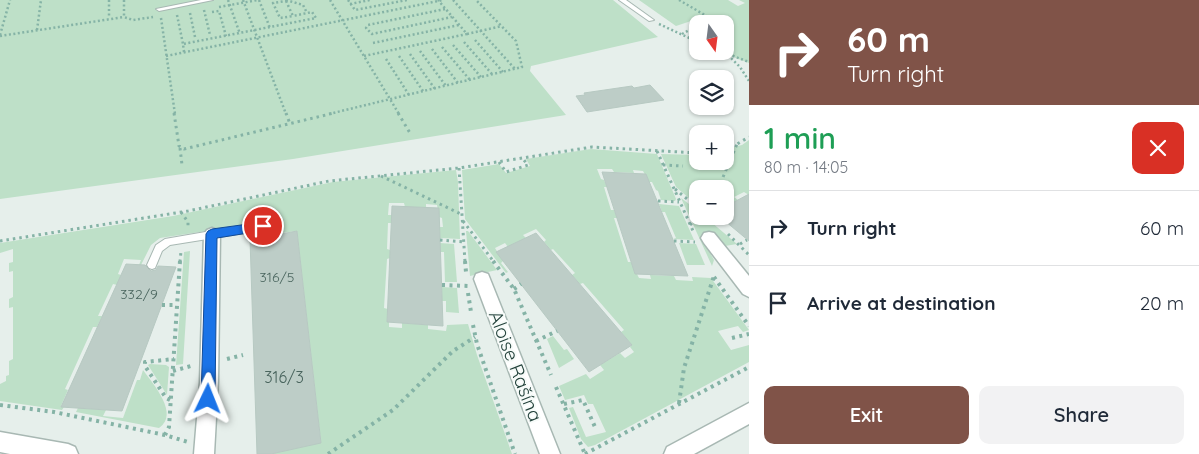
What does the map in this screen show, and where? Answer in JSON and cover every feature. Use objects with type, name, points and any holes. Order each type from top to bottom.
[{"type":"street","points":[[200,448],[209,372],[212,234]]},
{"type":"street","points":[[709,238],[749,288]]},
{"type":"street","name":"Aloise Rašína","points":[[475,282],[550,454]]},
{"type":"street","points":[[674,454],[749,413]]},
{"type":"street","points":[[0,442],[68,454]]},
{"type":"lane","points":[[159,9],[210,0]]},
{"type":"lane","points":[[622,0],[650,20]]},
{"type":"lane","points":[[152,265],[163,244],[182,239],[263,226],[271,228],[276,234]]},
{"type":"path","points":[[10,0],[0,36],[109,18],[124,17],[133,20],[160,16],[182,164]]},
{"type":"path","points":[[37,30],[41,0]]},
{"type":"path","points":[[109,0],[109,18]]},
{"type":"path","points":[[124,0],[124,17]]},
{"type":"path","points":[[228,0],[240,34]]},
{"type":"path","points":[[184,52],[177,14],[258,0],[270,28]]},
{"type":"path","points":[[182,44],[316,18],[312,12],[293,16],[280,18],[274,4],[286,0],[303,5],[307,13]]},
{"type":"path","points":[[286,0],[293,16]]},
{"type":"path","points":[[331,0],[410,133]]},
{"type":"path","points":[[348,0],[354,10],[407,0]]},
{"type":"path","points":[[350,4],[370,0]]},
{"type":"path","points":[[438,0],[466,34]]},
{"type":"path","points":[[166,56],[443,0]]},
{"type":"path","points":[[453,0],[515,69]]},
{"type":"path","points":[[180,148],[189,149],[522,67],[518,45],[476,0]]},
{"type":"path","points":[[679,0],[705,15]]},
{"type":"path","points":[[244,1],[290,124]]},
{"type":"path","points":[[446,9],[368,25],[366,28],[372,34],[452,17]]},
{"type":"path","points":[[204,10],[210,35]]},
{"type":"path","points":[[212,12],[218,11],[226,36]]},
{"type":"path","points":[[190,12],[196,37]]},
{"type":"path","points":[[650,20],[689,38]]},
{"type":"path","points":[[373,43],[459,25]]},
{"type":"path","points":[[364,56],[502,26]]},
{"type":"path","points":[[682,35],[689,31]]},
{"type":"path","points":[[475,40],[503,72]]},
{"type":"path","points":[[464,42],[492,74]]},
{"type":"path","points":[[453,44],[481,77]]},
{"type":"path","points":[[442,47],[470,80]]},
{"type":"path","points":[[432,49],[458,83]]},
{"type":"path","points":[[420,52],[446,86]]},
{"type":"path","points":[[410,54],[435,88]]},
{"type":"path","points":[[399,56],[423,92]]},
{"type":"path","points":[[734,57],[749,62]]},
{"type":"path","points":[[386,59],[409,95]]},
{"type":"path","points":[[733,60],[749,81]]},
{"type":"path","points":[[734,144],[749,137]]},
{"type":"path","points":[[722,180],[737,144]]},
{"type":"path","points":[[0,241],[188,211],[329,181],[459,168],[592,148],[689,153]]},
{"type":"path","points":[[657,151],[689,223]]},
{"type":"path","points":[[498,162],[506,172],[528,165],[523,158]]},
{"type":"path","points":[[663,164],[683,166]]},
{"type":"path","points":[[459,168],[465,242],[475,282],[471,312]]},
{"type":"path","points":[[381,176],[463,214]]},
{"type":"path","points":[[673,187],[689,200]]},
{"type":"path","points":[[658,201],[680,202]]},
{"type":"path","points":[[463,221],[514,289],[551,375]]},
{"type":"path","points":[[674,241],[698,242],[690,225]]},
{"type":"path","points":[[166,435],[169,427],[182,239]]},
{"type":"path","points":[[440,240],[465,242]]},
{"type":"path","points":[[740,244],[747,240]]},
{"type":"path","points":[[678,404],[684,368],[714,276],[749,326]]},
{"type":"path","points":[[442,285],[475,282]]},
{"type":"path","points":[[514,289],[521,284]]},
{"type":"path","points":[[162,305],[177,305]]},
{"type":"path","points":[[473,325],[475,337],[515,454]]},
{"type":"path","points":[[536,341],[557,330]]},
{"type":"path","points":[[732,338],[749,334]]},
{"type":"path","points":[[328,454],[393,410],[453,351],[475,337]]},
{"type":"path","points":[[221,360],[243,355]]},
{"type":"path","points":[[170,400],[166,398],[143,361],[174,358]]},
{"type":"path","points":[[172,371],[200,365]]},
{"type":"path","points":[[556,387],[585,454],[749,367]]},
{"type":"path","points":[[564,404],[583,400],[595,427]]},
{"type":"path","points":[[0,404],[54,412],[166,435],[200,448]]},
{"type":"green space","points":[[0,0],[613,0],[658,37],[531,66],[530,71],[566,115],[293,159],[0,199]]},
{"type":"green space","points":[[639,0],[728,0],[738,6],[745,3],[739,0],[749,0],[749,63],[734,57],[734,15],[689,15],[689,22],[676,26]]},
{"type":"green space","points":[[749,140],[749,195],[744,192],[734,197],[734,180],[689,180],[689,198],[676,187],[661,154],[689,155],[689,170],[734,170],[734,147],[742,145]]},
{"type":"green space","points":[[591,149],[657,154],[676,199],[675,201],[661,200],[658,191],[652,182],[649,182],[643,171],[633,170],[634,173],[614,172],[612,169],[597,169],[607,187],[604,187],[611,210],[614,210],[617,218],[614,218],[628,262],[631,262],[639,278],[651,279],[650,275],[674,276],[676,280],[693,281],[692,277],[711,278],[749,330],[743,332],[738,326],[718,331],[731,350],[749,345],[749,362],[588,447],[581,439],[569,408],[573,407],[586,437],[606,432],[593,404],[588,404],[584,395],[565,400],[559,386],[586,374],[590,379],[604,370],[600,365],[620,353],[625,358],[634,352],[630,347],[632,345],[621,332],[624,330],[583,283],[580,284],[572,275],[575,273],[553,249],[551,250],[544,242],[546,240],[536,229],[523,235],[526,238],[508,247],[505,243],[495,248],[503,261],[501,263],[508,272],[506,273],[465,219],[462,170],[499,164],[506,173],[530,166],[526,159]]},
{"type":"green space","points":[[456,170],[460,239],[440,238],[439,227],[443,227],[437,205],[426,204],[426,208],[405,207],[404,203],[389,203],[388,215],[392,215],[392,223],[388,223],[387,249],[390,250],[390,258],[387,259],[384,308],[388,309],[387,322],[389,322],[389,327],[402,328],[402,323],[428,325],[428,329],[446,331],[447,325],[468,324],[512,454],[271,454],[321,442],[297,231],[281,233],[280,227],[273,221],[160,238],[151,245],[141,265],[139,265],[141,260],[124,259],[118,274],[121,275],[117,285],[113,284],[98,316],[102,316],[97,327],[93,327],[65,389],[68,390],[61,406],[64,407],[62,410],[0,401],[0,384],[6,381],[6,376],[9,375],[9,361],[13,359],[13,307],[9,308],[9,299],[13,297],[13,271],[9,272],[9,263],[13,262],[13,249],[0,253],[0,243],[173,216],[333,182]]},
{"type":"green space","points":[[681,198],[689,204],[689,216]]},
{"type":"green space","points":[[659,204],[679,206],[694,240],[673,239],[676,238],[665,212],[662,212]]},
{"type":"green space","points":[[693,225],[715,225],[737,244],[725,246],[703,240],[714,260],[712,266]]},
{"type":"green space","points":[[466,231],[468,231],[497,270],[470,276]]},
{"type":"green space","points":[[440,243],[454,244],[457,282],[445,282],[444,252],[440,252]]},
{"type":"green space","points":[[679,243],[696,244],[705,265],[687,265]]},
{"type":"green space","points":[[190,251],[183,364],[176,365],[184,252]]},
{"type":"green space","points":[[442,287],[457,288],[459,313],[446,312],[446,301],[442,301]]},
{"type":"green space","points":[[553,336],[564,350],[567,349],[574,359],[559,368],[547,339]]},
{"type":"green space","points":[[148,365],[166,365],[169,367],[167,395]]},
{"type":"green space","points":[[143,370],[163,399],[166,407],[167,415],[165,422],[159,428],[76,412],[78,408],[106,410],[103,416],[123,418],[137,380],[140,380]]},
{"type":"building","points":[[650,85],[664,100],[587,112],[576,96],[585,95],[584,93]]},
{"type":"building","points":[[602,172],[646,174],[688,276],[635,274]]},
{"type":"building","points":[[749,194],[749,241],[730,225],[734,225],[734,202]]},
{"type":"building","points":[[392,206],[439,208],[443,326],[387,322]]},
{"type":"building","points":[[297,231],[321,443],[271,454],[257,454],[250,239],[268,236],[272,239],[278,239],[281,234]]},
{"type":"building","points":[[536,233],[632,345],[589,372],[496,252]]},
{"type":"building","points":[[126,264],[145,265],[151,271],[156,270],[158,266],[176,267],[122,411],[61,407]]},
{"type":"route","points":[[208,399],[212,234],[263,226]]}]
